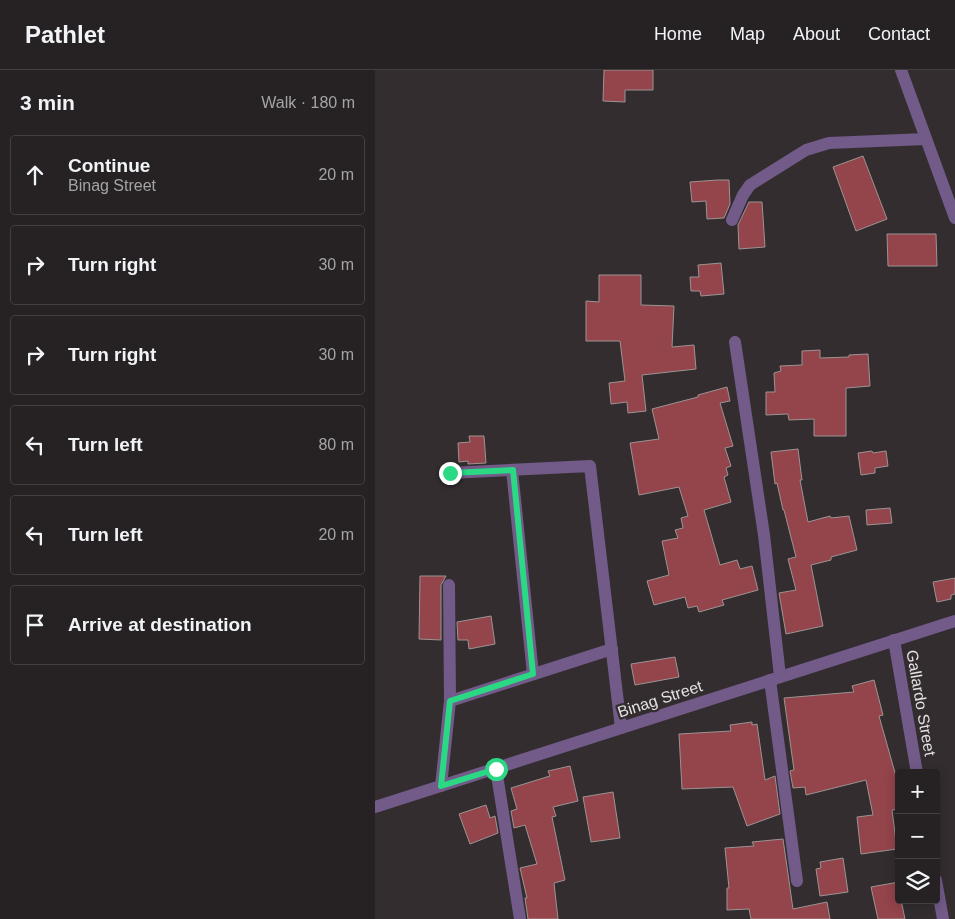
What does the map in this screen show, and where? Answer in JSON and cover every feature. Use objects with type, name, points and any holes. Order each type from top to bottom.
[{"type":"street","points":[[901,70],[955,218]]},
{"type":"street","points":[[732,220],[743,195],[750,186],[806,150],[829,143],[926,138]]},
{"type":"street","points":[[735,342],[764,535],[775,678],[797,881]]},
{"type":"street","points":[[450,473],[590,466],[621,728]]},
{"type":"street","points":[[513,470],[533,674]]},
{"type":"street","points":[[441,786],[450,701],[449,585]]},
{"type":"street","name":"Binag Street","points":[[375,807],[955,621]]},
{"type":"street","name":"Gallardo Street","points":[[894,640],[916,769]]},
{"type":"street","points":[[450,701],[612,649]]},
{"type":"street","points":[[496,769],[520,919]]},
{"type":"street","points":[[940,902],[943,919]]},
{"type":"building","points":[[604,70],[653,70],[653,90],[625,90],[625,102],[603,101]]},
{"type":"building","points":[[863,156],[887,219],[856,231],[833,167]]},
{"type":"building","points":[[729,180],[730,204],[724,218],[707,219],[706,201],[692,202],[690,182]]},
{"type":"building","points":[[749,202],[762,202],[765,247],[739,249],[738,225]]},
{"type":"building","points":[[887,234],[936,234],[937,266],[888,266]]},
{"type":"building","points":[[721,263],[724,294],[701,296],[700,291],[691,291],[690,277],[699,277],[698,265]]},
{"type":"building","points":[[599,275],[641,275],[641,305],[674,306],[672,347],[694,345],[696,369],[642,375],[646,411],[628,413],[627,402],[611,404],[609,383],[625,381],[620,341],[586,341],[586,301],[599,302]]},
{"type":"building","points":[[820,350],[820,358],[868,354],[870,386],[846,388],[846,436],[814,436],[814,419],[789,420],[788,414],[766,415],[766,392],[775,392],[774,373],[781,371],[780,366],[802,365],[802,351]]},
{"type":"building","points":[[727,387],[730,401],[720,403],[733,446],[725,448],[731,466],[726,468],[728,475],[724,477],[731,502],[704,510],[720,565],[737,560],[740,569],[752,566],[758,590],[722,600],[724,605],[699,612],[697,606],[688,608],[685,597],[654,605],[647,581],[669,575],[662,541],[678,538],[675,530],[683,528],[681,518],[688,516],[679,487],[639,495],[630,443],[659,439],[652,409]]},
{"type":"building","points":[[469,436],[484,436],[486,463],[468,464],[468,461],[459,462],[458,443],[470,442]]},
{"type":"building","points":[[798,449],[802,480],[800,480],[808,522],[830,516],[831,518],[849,516],[857,550],[811,565],[823,626],[786,634],[779,593],[796,590],[788,559],[796,557],[777,483],[775,484],[771,452]]},
{"type":"building","points":[[872,451],[873,453],[886,451],[888,466],[875,468],[875,473],[861,475],[858,453]]},
{"type":"building","points":[[890,508],[892,523],[867,525],[866,510]]},
{"type":"building","points":[[420,576],[446,576],[441,585],[441,640],[419,639]]},
{"type":"building","points":[[955,578],[955,594],[951,595],[951,599],[937,602],[933,582]]},
{"type":"building","points":[[491,616],[495,644],[469,649],[468,640],[458,640],[457,622]]},
{"type":"building","points":[[675,657],[679,677],[635,685],[631,664]]},
{"type":"building","points":[[874,680],[883,715],[879,716],[895,773],[895,810],[892,810],[895,849],[861,854],[857,817],[873,815],[866,780],[806,795],[805,787],[793,788],[790,771],[794,770],[784,698],[854,692],[852,686]]},
{"type":"building","points":[[752,722],[752,725],[757,724],[765,780],[775,776],[780,814],[747,826],[733,787],[682,789],[679,734],[731,731],[730,725]]},
{"type":"building","points":[[570,766],[578,801],[553,807],[556,816],[552,817],[565,880],[554,883],[558,919],[528,919],[525,898],[527,898],[520,868],[537,864],[525,825],[514,828],[511,811],[517,809],[511,788],[550,776],[548,771]]},
{"type":"building","points":[[613,792],[620,838],[591,842],[583,797]]},
{"type":"building","points":[[486,805],[490,818],[495,816],[498,833],[470,844],[459,814]]},
{"type":"building","points":[[783,839],[793,909],[827,902],[830,919],[751,919],[749,909],[727,910],[727,888],[729,888],[725,848],[754,846],[752,842]]},
{"type":"building","points":[[843,858],[848,892],[820,896],[816,869],[821,868],[820,862]]},
{"type":"building","points":[[895,883],[895,904],[902,904],[905,919],[878,919],[871,887]]},
{"type":"route","points":[[450,473],[513,470],[533,674],[450,701],[441,786],[496,769]]}]
